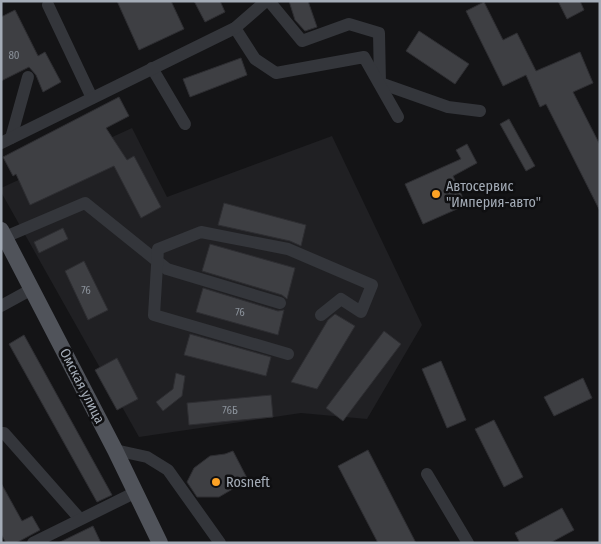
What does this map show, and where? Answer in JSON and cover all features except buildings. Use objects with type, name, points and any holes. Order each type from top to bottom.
[{"type":"main road","name":"Омская улица","points":[[3,233],[115,450],[160,543]]},
{"type":"lane","points":[[6,140],[235,28],[268,1],[302,41],[349,24],[379,33],[380,82]]},
{"type":"lane","points":[[48,5],[92,98]]},
{"type":"lane","points":[[235,28],[255,59],[276,73],[364,57],[380,82],[398,117]]},
{"type":"lane","points":[[152,68],[185,124]]},
{"type":"lane","points":[[6,140],[28,77]]},
{"type":"lane","points":[[380,82],[448,107],[480,111]]},
{"type":"lane","points":[[3,233],[85,203],[167,269],[280,303]]},
{"type":"lane","points":[[288,354],[154,315],[158,249],[201,232],[288,249],[372,285],[361,312],[341,298],[321,315]]},
{"type":"lane","points":[[1,306],[32,289]]},
{"type":"lane","points":[[1,434],[4,433],[80,519]]},
{"type":"lane","points":[[115,450],[147,457],[168,470],[215,541]]},
{"type":"lane","points":[[427,474],[468,543]]},
{"type":"lane","points":[[32,543],[136,492]]},
{"type":"shaded area","points":[[132,128],[167,197],[332,136],[422,325],[367,419],[301,413],[139,437],[1,192],[1,188]]},
{"type":"place","name":"Автосервис \"Империя-авто\"","points":[[436,194]]},
{"type":"place","name":"Rosneft","points":[[216,482]]}]
